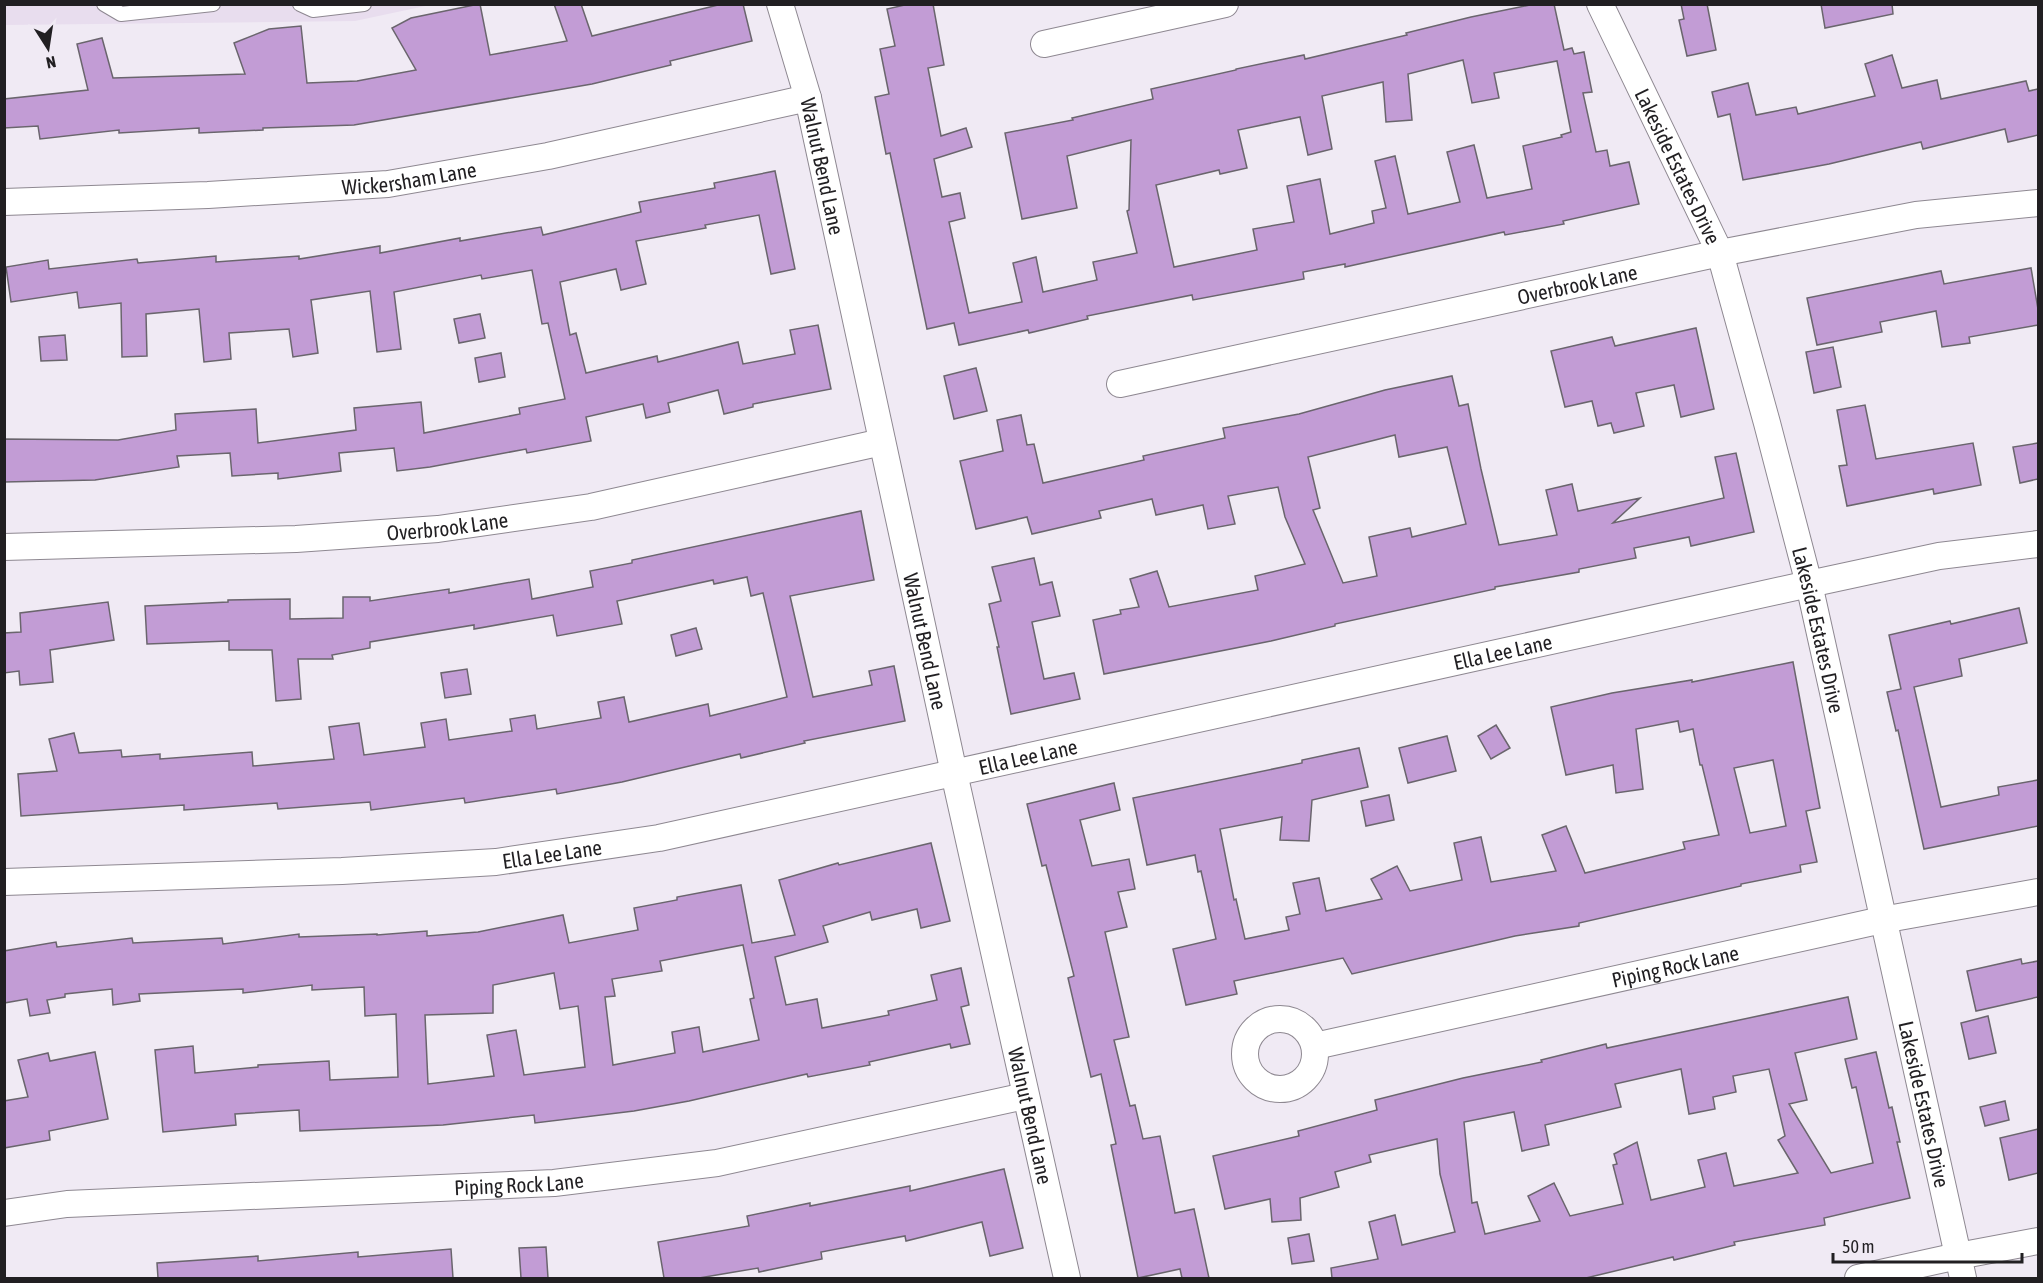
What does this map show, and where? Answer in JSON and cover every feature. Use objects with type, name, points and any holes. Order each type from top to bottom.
[{"type":"street","name":"Walnut Bend Lane","points":[[780,4],[808,98],[954,773],[1067,1278]]},
{"type":"street","points":[[1044,44],[1225,4]]},
{"type":"street","name":"Lakeside Estates Drive","points":[[1600,4],[1720,253],[1809,584],[1960,1267]]},
{"type":"street","name":"Wickersham Lane","points":[[4,202],[208,195],[387,184],[548,156],[808,98]]},
{"type":"street","name":"Overbrook Lane","points":[[1120,384],[1720,253],[1916,215],[2038,203]]},
{"type":"street","name":"Overbrook Lane","points":[[4,547],[296,539],[438,528],[591,507],[882,441]]},
{"type":"street","name":"Ella Lee Lane","points":[[4,882],[342,871],[496,862],[659,838],[1939,556],[2038,544]]},
{"type":"street","name":"Piping Rock Lane","points":[[1314,1046],[1882,920],[2038,892]]},
{"type":"street","name":"Piping Rock Lane","points":[[4,1213],[67,1204],[554,1183],[717,1163],[1025,1096]]},
{"type":"street","points":[[1858,1278],[1960,1267],[2038,1241]]},
{"type":"lane","points":[[104,4],[122,14],[213,4]]},
{"type":"lane","points":[[300,4],[313,10],[364,4]]},
{"type":"shaded area","points":[[4,5],[430,5],[355,21],[5,25]]},
{"type":"building","points":[[480,4],[490,55],[567,41],[554,4],[581,4],[592,36],[722,4],[743,4],[752,41],[670,61],[671,65],[592,84],[354,125],[199,133],[199,128],[119,133],[119,130],[40,139],[38,126],[4,128],[4,99],[88,90],[77,44],[102,38],[113,78],[245,74],[234,43],[269,29],[301,26],[307,83],[357,81],[416,70],[392,28],[411,18]]},
{"type":"building","points":[[909,4],[933,4],[944,65],[928,68],[941,136],[966,128],[972,147],[934,159],[942,197],[960,193],[965,218],[949,222],[969,313],[1022,302],[1013,263],[1036,257],[1043,292],[1097,280],[1093,262],[1137,253],[1127,211],[1129,210],[1131,140],[1067,156],[1077,208],[1022,219],[1005,133],[1073,120],[1072,118],[1153,99],[1151,89],[1304,55],[1305,59],[1471,17],[1535,4],[1554,4],[1564,50],[1572,48],[1574,54],[1584,52],[1592,92],[1583,93],[1596,152],[1607,150],[1610,166],[1629,162],[1639,204],[1563,221],[1564,224],[1505,235],[1504,232],[1345,267],[1345,264],[1303,272],[1304,279],[1193,300],[1192,295],[1087,316],[1088,319],[1029,333],[1028,330],[959,345],[954,323],[927,329],[890,153],[886,154],[875,97],[889,94],[880,49],[895,46],[887,9]],"holes":[[[1463,60],[1472,103],[1499,98],[1494,73],[1557,61],[1571,132],[1561,135],[1562,137],[1523,146],[1532,189],[1487,198],[1474,145],[1447,152],[1460,202],[1408,214],[1395,156],[1375,161],[1386,208],[1372,211],[1374,223],[1330,234],[1320,179],[1287,186],[1294,222],[1253,229],[1257,250],[1174,267],[1156,185],[1219,170],[1220,174],[1247,168],[1238,130],[1300,117],[1308,155],[1332,149],[1322,96],[1383,82],[1386,122],[1412,120],[1408,74]]]},
{"type":"building","points":[[1681,4],[1707,4],[1716,50],[1687,56],[1679,20],[1684,19]]},
{"type":"building","points":[[1821,4],[1892,4],[1893,14],[1825,28]]},
{"type":"building","points":[[1892,55],[1902,88],[1937,80],[1941,99],[2026,81],[2029,91],[2038,89],[2038,135],[2008,142],[2005,129],[1923,149],[1921,142],[1829,164],[1743,180],[1730,114],[1718,117],[1712,92],[1748,83],[1756,115],[1796,107],[1798,114],[1875,96],[1865,64]]},
{"type":"building","points":[[775,171],[795,269],[771,274],[759,215],[636,241],[646,284],[621,290],[616,269],[560,282],[570,335],[576,333],[586,373],[657,356],[658,362],[738,342],[743,364],[795,354],[790,330],[818,325],[831,389],[753,404],[753,407],[724,414],[718,390],[668,403],[670,412],[646,418],[643,404],[586,417],[591,441],[527,453],[526,449],[397,471],[394,448],[339,453],[341,471],[278,479],[278,473],[232,476],[230,453],[177,456],[179,467],[95,480],[4,482],[4,439],[118,440],[176,430],[175,414],[256,409],[258,443],[356,430],[354,408],[421,402],[424,433],[520,414],[519,408],[565,399],[548,323],[542,324],[532,270],[482,279],[481,275],[394,292],[401,349],[377,352],[370,291],[311,300],[318,353],[293,357],[289,329],[229,333],[231,359],[204,362],[199,309],[146,314],[147,356],[122,357],[121,303],[79,308],[77,292],[11,302],[6,267],[48,260],[49,269],[137,259],[138,263],[216,256],[216,262],[299,256],[299,259],[380,246],[380,253],[460,238],[460,241],[541,227],[543,235],[641,212],[639,202],[715,188],[714,183]]},
{"type":"building","points":[[2031,268],[2038,309],[2038,325],[1969,337],[1970,343],[1942,347],[1936,311],[1880,322],[1882,332],[1817,345],[1807,298],[1941,271],[1944,284]]},
{"type":"building","points":[[480,314],[485,338],[459,343],[454,319]]},
{"type":"building","points":[[1696,328],[1714,409],[1681,417],[1674,385],[1636,393],[1644,426],[1614,433],[1611,423],[1598,426],[1592,401],[1565,407],[1551,351],[1612,337],[1615,346]]},
{"type":"building","points":[[65,335],[67,360],[41,361],[39,337]]},
{"type":"building","points":[[1833,347],[1841,387],[1814,393],[1806,352]]},
{"type":"building","points":[[501,353],[505,377],[479,382],[475,358]]},
{"type":"building","points":[[976,368],[987,411],[954,419],[944,376]]},
{"type":"building","points":[[1452,376],[1459,406],[1468,404],[1499,545],[1557,535],[1546,490],[1572,484],[1578,511],[1640,498],[1613,523],[1724,498],[1715,457],[1736,453],[1754,532],[1691,546],[1689,537],[1634,548],[1636,558],[1579,569],[1579,572],[1495,587],[1495,589],[1335,624],[1335,626],[1271,641],[1104,674],[1093,620],[1121,614],[1120,610],[1139,607],[1130,579],[1157,571],[1169,607],[1258,590],[1255,576],[1305,564],[1285,517],[1278,487],[1228,496],[1235,524],[1208,529],[1203,505],[1156,515],[1152,499],[1099,511],[1101,518],[1032,534],[1027,517],[976,529],[960,461],[1003,451],[997,420],[1021,415],[1027,445],[1034,444],[1043,483],[1144,460],[1143,456],[1225,438],[1223,428],[1299,414],[1385,390]],"holes":[[[1395,435],[1399,457],[1447,447],[1466,524],[1412,537],[1410,528],[1369,537],[1377,576],[1343,583],[1313,510],[1320,508],[1308,457]]]},
{"type":"building","points":[[1865,405],[1876,459],[1973,443],[1981,485],[1934,494],[1933,489],[1847,506],[1839,466],[1847,465],[1837,410]]},
{"type":"building","points":[[2038,443],[2038,479],[2020,483],[2013,447]]},
{"type":"building","points":[[861,511],[874,580],[790,596],[813,697],[872,685],[869,671],[894,666],[905,721],[804,741],[805,743],[741,758],[740,754],[622,782],[557,794],[556,789],[465,803],[464,798],[371,810],[370,802],[278,809],[277,803],[184,810],[184,805],[21,816],[18,774],[57,771],[49,739],[74,733],[79,753],[121,750],[122,757],[160,754],[160,759],[252,752],[253,766],[334,759],[329,727],[359,723],[364,755],[425,747],[421,723],[446,719],[449,740],[512,731],[510,719],[535,715],[537,729],[601,718],[598,702],[624,697],[629,722],[708,704],[710,716],[787,697],[763,593],[751,596],[747,577],[714,584],[713,580],[617,601],[622,624],[557,636],[553,615],[474,629],[474,625],[370,642],[370,648],[332,655],[333,659],[298,659],[301,699],[276,701],[272,650],[229,650],[229,641],[147,644],[145,606],[228,602],[228,600],[290,599],[290,619],[343,618],[343,597],[370,597],[370,601],[449,589],[449,593],[529,579],[532,599],[593,587],[590,571]]},
{"type":"building","points":[[1034,558],[1040,585],[1052,582],[1060,616],[1032,622],[1044,679],[1074,673],[1080,699],[1011,714],[989,604],[1001,601],[992,567]]},
{"type":"building","points":[[108,602],[114,640],[50,650],[53,682],[20,685],[19,671],[4,673],[4,633],[21,632],[20,613]]},
{"type":"building","points":[[2019,608],[2027,643],[1959,659],[1962,676],[1914,687],[1941,807],[1999,795],[1998,787],[2038,780],[2038,826],[1924,849],[1898,730],[1896,731],[1887,692],[1901,689],[1889,635],[1950,621],[1951,624]]},
{"type":"building","points":[[696,628],[702,649],[676,656],[671,635]]},
{"type":"building","points":[[1793,662],[1820,808],[1806,811],[1817,862],[1800,865],[1801,872],[1579,923],[1579,926],[1515,936],[1352,974],[1343,958],[1234,981],[1237,994],[1186,1005],[1173,949],[1216,939],[1201,871],[1198,872],[1195,855],[1147,865],[1133,798],[1302,763],[1302,760],[1359,748],[1368,787],[1312,800],[1309,841],[1280,840],[1282,817],[1220,829],[1234,900],[1236,899],[1245,939],[1289,930],[1286,917],[1300,914],[1293,883],[1319,878],[1326,911],[1382,899],[1371,879],[1397,866],[1410,891],[1462,880],[1454,843],[1481,837],[1491,882],[1556,871],[1542,835],[1566,826],[1585,873],[1685,849],[1683,842],[1719,835],[1693,729],[1680,732],[1678,721],[1636,729],[1643,789],[1616,793],[1613,765],[1566,775],[1551,707],[1612,693],[1692,680],[1692,682]],"holes":[[[1773,760],[1786,826],[1750,833],[1734,768]]]},
{"type":"building","points":[[467,669],[471,694],[445,698],[441,673]]},
{"type":"building","points":[[1496,725],[1510,748],[1491,759],[1478,736]]},
{"type":"building","points":[[1447,736],[1456,771],[1408,783],[1399,748]]},
{"type":"building","points":[[1114,783],[1120,810],[1080,820],[1092,866],[1129,859],[1135,889],[1118,892],[1127,927],[1105,932],[1129,1037],[1114,1040],[1130,1106],[1135,1105],[1143,1139],[1160,1136],[1175,1213],[1194,1209],[1209,1278],[1182,1278],[1180,1269],[1138,1278],[1111,1145],[1116,1144],[1101,1074],[1091,1077],[1068,978],[1074,976],[1046,865],[1042,866],[1027,804]]},
{"type":"building","points":[[1389,795],[1394,820],[1366,826],[1361,801]]},
{"type":"building","points":[[931,843],[950,921],[921,928],[917,909],[872,920],[870,912],[823,926],[828,942],[775,957],[786,1005],[817,999],[822,1028],[889,1015],[888,1011],[937,1000],[931,975],[961,968],[969,1005],[961,1007],[970,1044],[951,1048],[950,1044],[869,1062],[870,1065],[808,1077],[807,1074],[634,1111],[535,1123],[534,1115],[443,1125],[300,1131],[299,1110],[235,1114],[236,1125],[163,1132],[155,1050],[193,1046],[195,1073],[258,1067],[258,1065],[329,1061],[330,1080],[398,1077],[396,1014],[365,1016],[364,987],[312,990],[312,985],[243,993],[243,989],[139,994],[140,1001],[113,1005],[112,989],[65,994],[65,997],[47,1000],[50,1013],[30,1016],[27,999],[4,1003],[4,951],[56,942],[57,947],[132,938],[133,943],[222,938],[223,944],[299,934],[299,937],[427,931],[427,936],[478,932],[563,915],[569,943],[638,930],[634,908],[741,885],[752,943],[795,935],[779,880],[838,863],[839,865]],"holes":[[[743,945],[754,998],[750,999],[759,1040],[703,1052],[699,1027],[672,1032],[675,1053],[613,1065],[605,997],[615,996],[612,979],[662,971],[660,961]],[[554,973],[560,1009],[578,1006],[585,1067],[524,1075],[516,1030],[487,1035],[494,1076],[428,1084],[425,1015],[493,1013],[493,985]]]},
{"type":"building","points":[[2021,959],[2022,964],[2038,961],[2038,997],[1976,1011],[1967,971]]},
{"type":"building","points":[[1848,997],[1857,1039],[1795,1053],[1807,1100],[1789,1104],[1831,1173],[1873,1163],[1856,1087],[1852,1088],[1845,1059],[1876,1052],[1889,1108],[1892,1107],[1900,1142],[1897,1142],[1910,1198],[1824,1218],[1825,1225],[1734,1242],[1735,1245],[1674,1260],[1673,1257],[1586,1278],[1332,1278],[1331,1268],[1378,1259],[1369,1222],[1395,1215],[1402,1245],[1455,1232],[1440,1174],[1437,1139],[1369,1155],[1371,1162],[1335,1172],[1339,1187],[1300,1198],[1301,1220],[1272,1222],[1270,1199],[1225,1209],[1213,1156],[1299,1136],[1298,1131],[1377,1110],[1375,1100],[1463,1078],[1542,1062],[1541,1060],[1606,1044],[1607,1048]],"holes":[[[1681,1069],[1689,1114],[1715,1109],[1713,1097],[1736,1092],[1733,1076],[1769,1069],[1785,1136],[1778,1140],[1798,1173],[1734,1186],[1726,1153],[1698,1160],[1705,1187],[1651,1200],[1637,1142],[1614,1154],[1617,1164],[1613,1165],[1623,1204],[1570,1216],[1554,1183],[1528,1196],[1540,1221],[1485,1234],[1477,1202],[1472,1203],[1464,1122],[1514,1112],[1522,1151],[1549,1145],[1545,1125],[1621,1107],[1615,1084]]]},
{"type":"building","points":[[1988,1016],[1996,1053],[1969,1059],[1961,1023]]},
{"type":"building","points":[[95,1052],[108,1119],[49,1131],[50,1140],[4,1148],[4,1101],[28,1097],[18,1060],[48,1053],[50,1061]]},
{"type":"building","points":[[2005,1101],[2009,1120],[1985,1126],[1980,1107]]},
{"type":"building","points":[[2038,1129],[2038,1173],[2009,1180],[2000,1138]]},
{"type":"building","points":[[1004,1169],[1023,1248],[990,1256],[982,1222],[906,1241],[905,1236],[821,1252],[822,1259],[759,1272],[758,1268],[699,1278],[664,1278],[658,1242],[749,1226],[747,1216],[910,1186],[910,1191]]},
{"type":"building","points":[[1309,1234],[1314,1261],[1292,1264],[1288,1238]]},
{"type":"building","points":[[546,1247],[548,1278],[521,1278],[519,1248]]},
{"type":"building","points":[[451,1249],[453,1278],[158,1278],[157,1263],[258,1256],[258,1261],[358,1252],[358,1257]]}]
